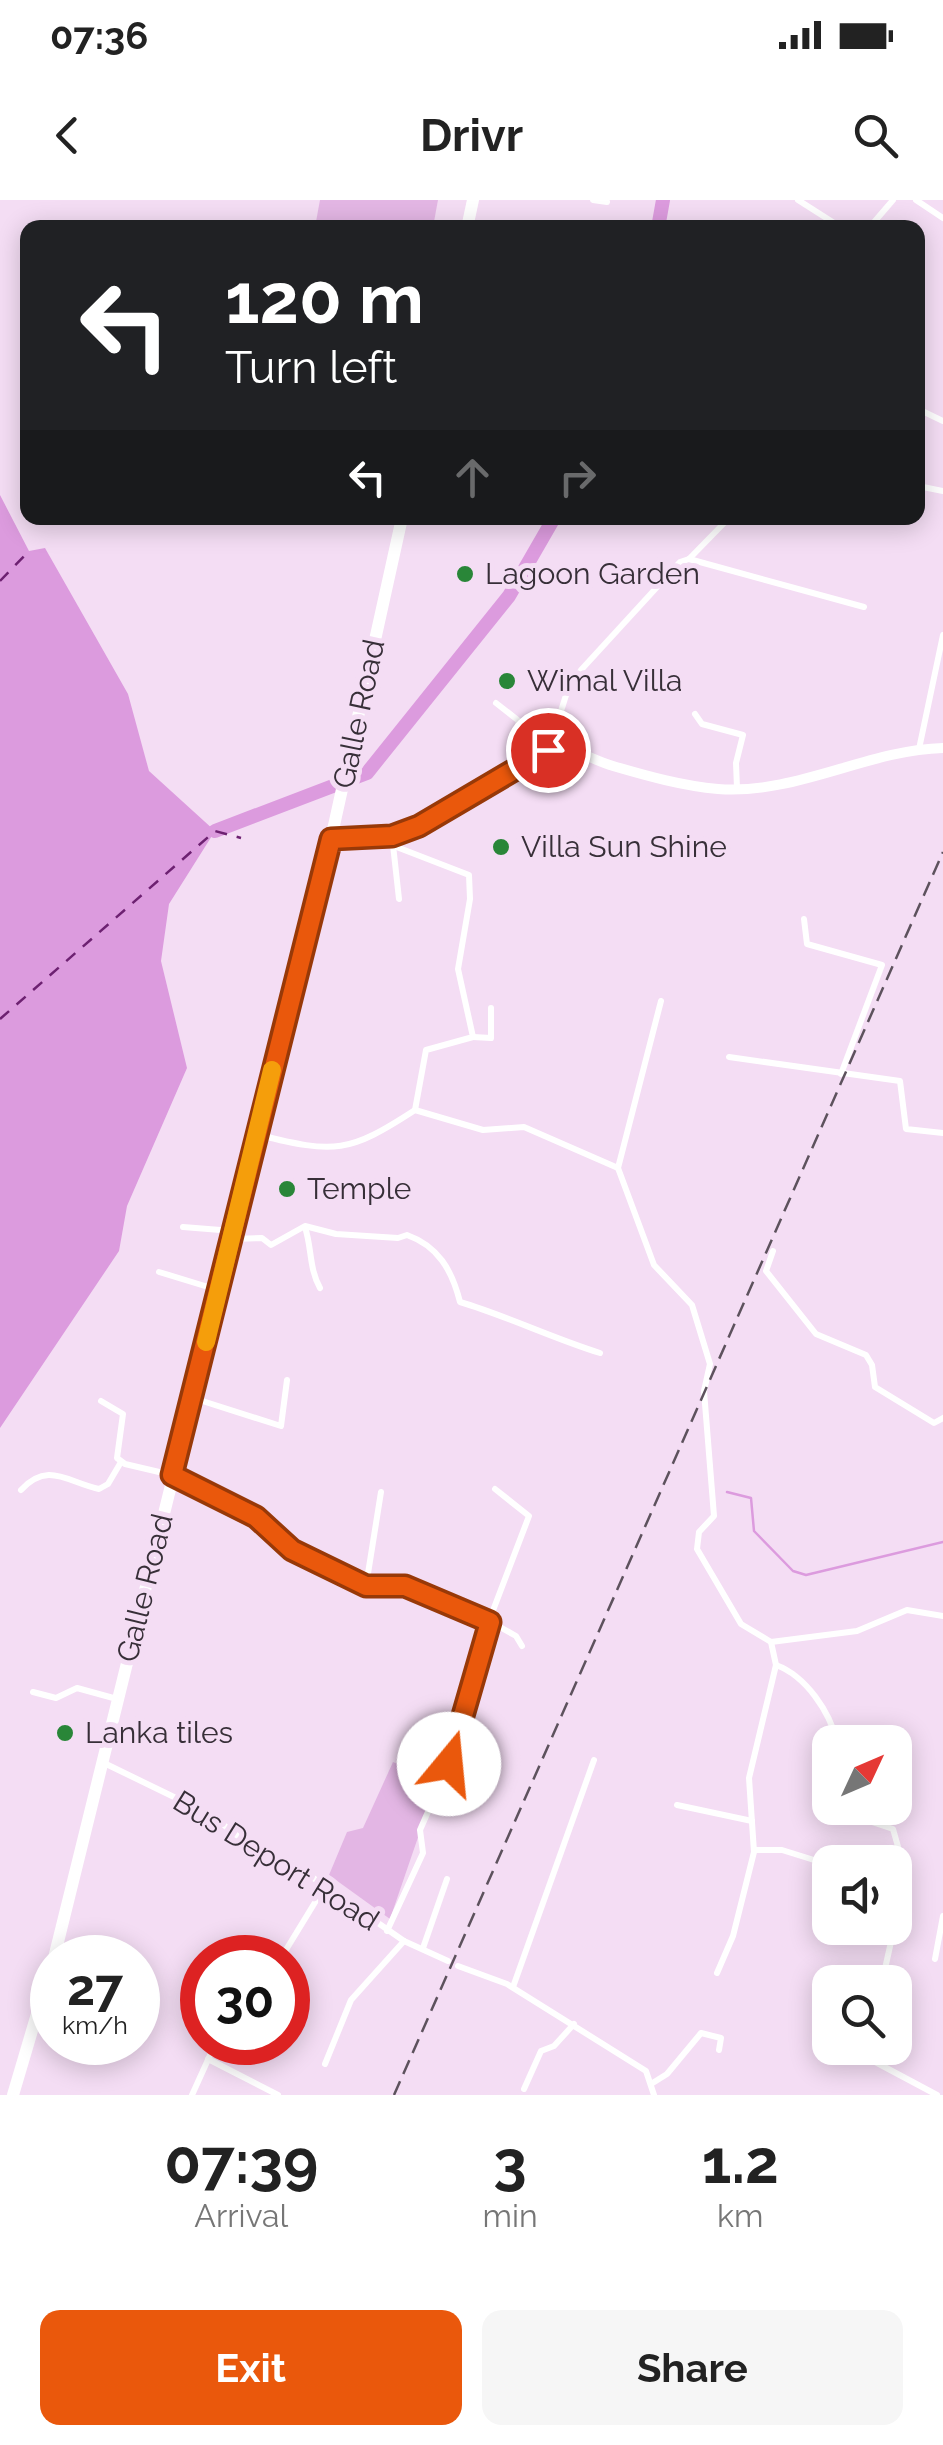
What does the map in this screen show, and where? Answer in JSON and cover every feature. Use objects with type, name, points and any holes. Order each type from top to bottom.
[{"type":"highway","name":"Galle Road","points":[[59,1935],[332,834],[400,525]]},
{"type":"highway","name":"Galle Road","points":[[13,2095],[30,2038]]},
{"type":"main road","points":[[332,834],[393,841],[548,750],[562,746],[608,765],[692,786],[737,788],[819,778],[920,749],[943,748]]},
{"type":"street","points":[[593,200],[607,202]]},
{"type":"street","points":[[798,200],[829,220]]},
{"type":"street","points":[[876,220],[893,200]]},
{"type":"street","points":[[916,200],[943,218]]},
{"type":"street","points":[[548,750],[567,692],[581,670],[680,562],[689,559],[722,525]]},
{"type":"street","points":[[689,559],[864,608]]},
{"type":"street","points":[[920,749],[943,634]]},
{"type":"street","points":[[496,703],[519,721],[516,734],[532,759]]},
{"type":"street","points":[[694,714],[702,724],[743,736],[736,762],[737,788]]},
{"type":"street","points":[[393,841],[400,900]]},
{"type":"street","points":[[393,841],[469,875],[458,970],[473,1037]]},
{"type":"street","points":[[804,919],[807,944],[882,965],[840,1075]]},
{"type":"street","points":[[661,1001],[618,1168],[654,1265],[692,1306],[710,1364],[704,1391],[714,1516],[698,1532],[697,1549],[741,1624],[772,1642],[857,1631],[907,1610],[943,1616]]},
{"type":"street","points":[[258,1134],[334,1150],[383,1134],[416,1110],[426,1050],[473,1037],[491,1038],[491,1008]]},
{"type":"street","points":[[730,1057],[840,1075],[900,1080],[906,1129],[943,1133]]},
{"type":"street","points":[[416,1110],[482,1130],[524,1127],[618,1168]]},
{"type":"street","points":[[305,1226],[312,1250],[311,1271],[320,1288]]},
{"type":"street","points":[[183,1227],[262,1238],[271,1244],[305,1226],[336,1234],[398,1238],[406,1235],[425,1242],[448,1268],[460,1302],[486,1308],[517,1324],[600,1353]]},
{"type":"street","points":[[773,1251],[766,1271],[816,1334],[866,1355],[875,1387],[906,1408],[934,1423],[943,1418]]},
{"type":"street","points":[[159,1272],[219,1290]]},
{"type":"street","points":[[192,1398],[281,1426],[287,1380]]},
{"type":"street","points":[[102,1401],[123,1414],[125,1427],[117,1458],[121,1462],[172,1475],[256,1517],[292,1550],[366,1586],[405,1586],[490,1622],[516,1636],[522,1646]]},
{"type":"street","points":[[21,1490],[31,1480],[54,1472],[99,1489],[108,1484],[121,1462]]},
{"type":"street","points":[[387,1931],[423,1852],[420,1830],[449,1764],[490,1622],[529,1516],[495,1489]]},
{"type":"street","points":[[366,1586],[381,1492]]},
{"type":"street","points":[[716,1972],[733,1936],[754,1850],[749,1778],[776,1664],[772,1642]]},
{"type":"street","points":[[776,1664],[787,1669],[824,1707],[830,1725]]},
{"type":"street","points":[[33,1692],[56,1698],[77,1688],[118,1700]]},
{"type":"street","points":[[513,1987],[594,1760]]},
{"type":"street","name":"Bus Deport Road","points":[[103,1763],[211,1814],[249,1845],[296,1866],[387,1931],[448,1962]]},
{"type":"street","points":[[677,1805],[752,1821]]},
{"type":"street","points":[[881,1825],[893,1829],[898,1845]]},
{"type":"street","points":[[754,1850],[782,1850],[812,1860]]},
{"type":"street","points":[[423,1948],[446,1880]]},
{"type":"street","points":[[295,1935],[325,1886]]},
{"type":"street","points":[[934,1958],[943,1916]]},
{"type":"street","points":[[324,2064],[352,2000],[404,1941]]},
{"type":"street","points":[[458,1966],[513,1987],[646,2071],[654,2095]]},
{"type":"street","points":[[524,2089],[541,2052],[554,2046],[574,2024]]},
{"type":"street","points":[[651,2084],[667,2074],[701,2032],[721,2038],[718,2050]]},
{"type":"street","points":[[192,2095],[205,2065]]},
{"type":"street","points":[[220,2065],[278,2095]]},
{"type":"street","points":[[877,2065],[937,2095]]},
{"type":"shaded area","points":[[320,200],[438,200],[434,220],[316,220]]},
{"type":"shaded area","points":[[0,495],[29,551],[45,548],[128,694],[149,771],[215,831],[169,904],[161,961],[187,1068],[127,1206],[119,1251],[0,1428]]},
{"type":"shaded area","points":[[393,1762],[437,1782],[390,1919],[329,1875],[347,1832],[363,1828]]},
{"type":"waterway","points":[[659,220],[663,200]]},
{"type":"waterway","points":[[215,831],[367,773],[509,596],[550,525]]},
{"type":"waterway","points":[[727,1492],[751,1498],[754,1531],[793,1571],[806,1575],[943,1542]]},
{"type":"ferry route","points":[[0,581],[29,551]]},
{"type":"ferry route","points":[[0,1019],[215,831],[241,838]]},
{"type":"railway","points":[[394,2095],[943,852]]},
{"type":"slow traffic","points":[[206,1342],[272,1070]]},
{"type":"place","name":"Lagoon Garden","points":[[465,574]]},
{"type":"place","name":"Wimal Villa","points":[[507,681]]},
{"type":"place","name":"Villa Sun Shine","points":[[501,847]]},
{"type":"place","name":"Temple","points":[[287,1189]]},
{"type":"place","name":"Lanka tiles","points":[[65,1733]]},
{"type":"route","points":[[449,1764],[490,1622],[466,1608],[405,1586],[366,1586],[292,1550],[256,1517],[172,1475],[331,839],[392,836],[419,826],[548,750]]}]
